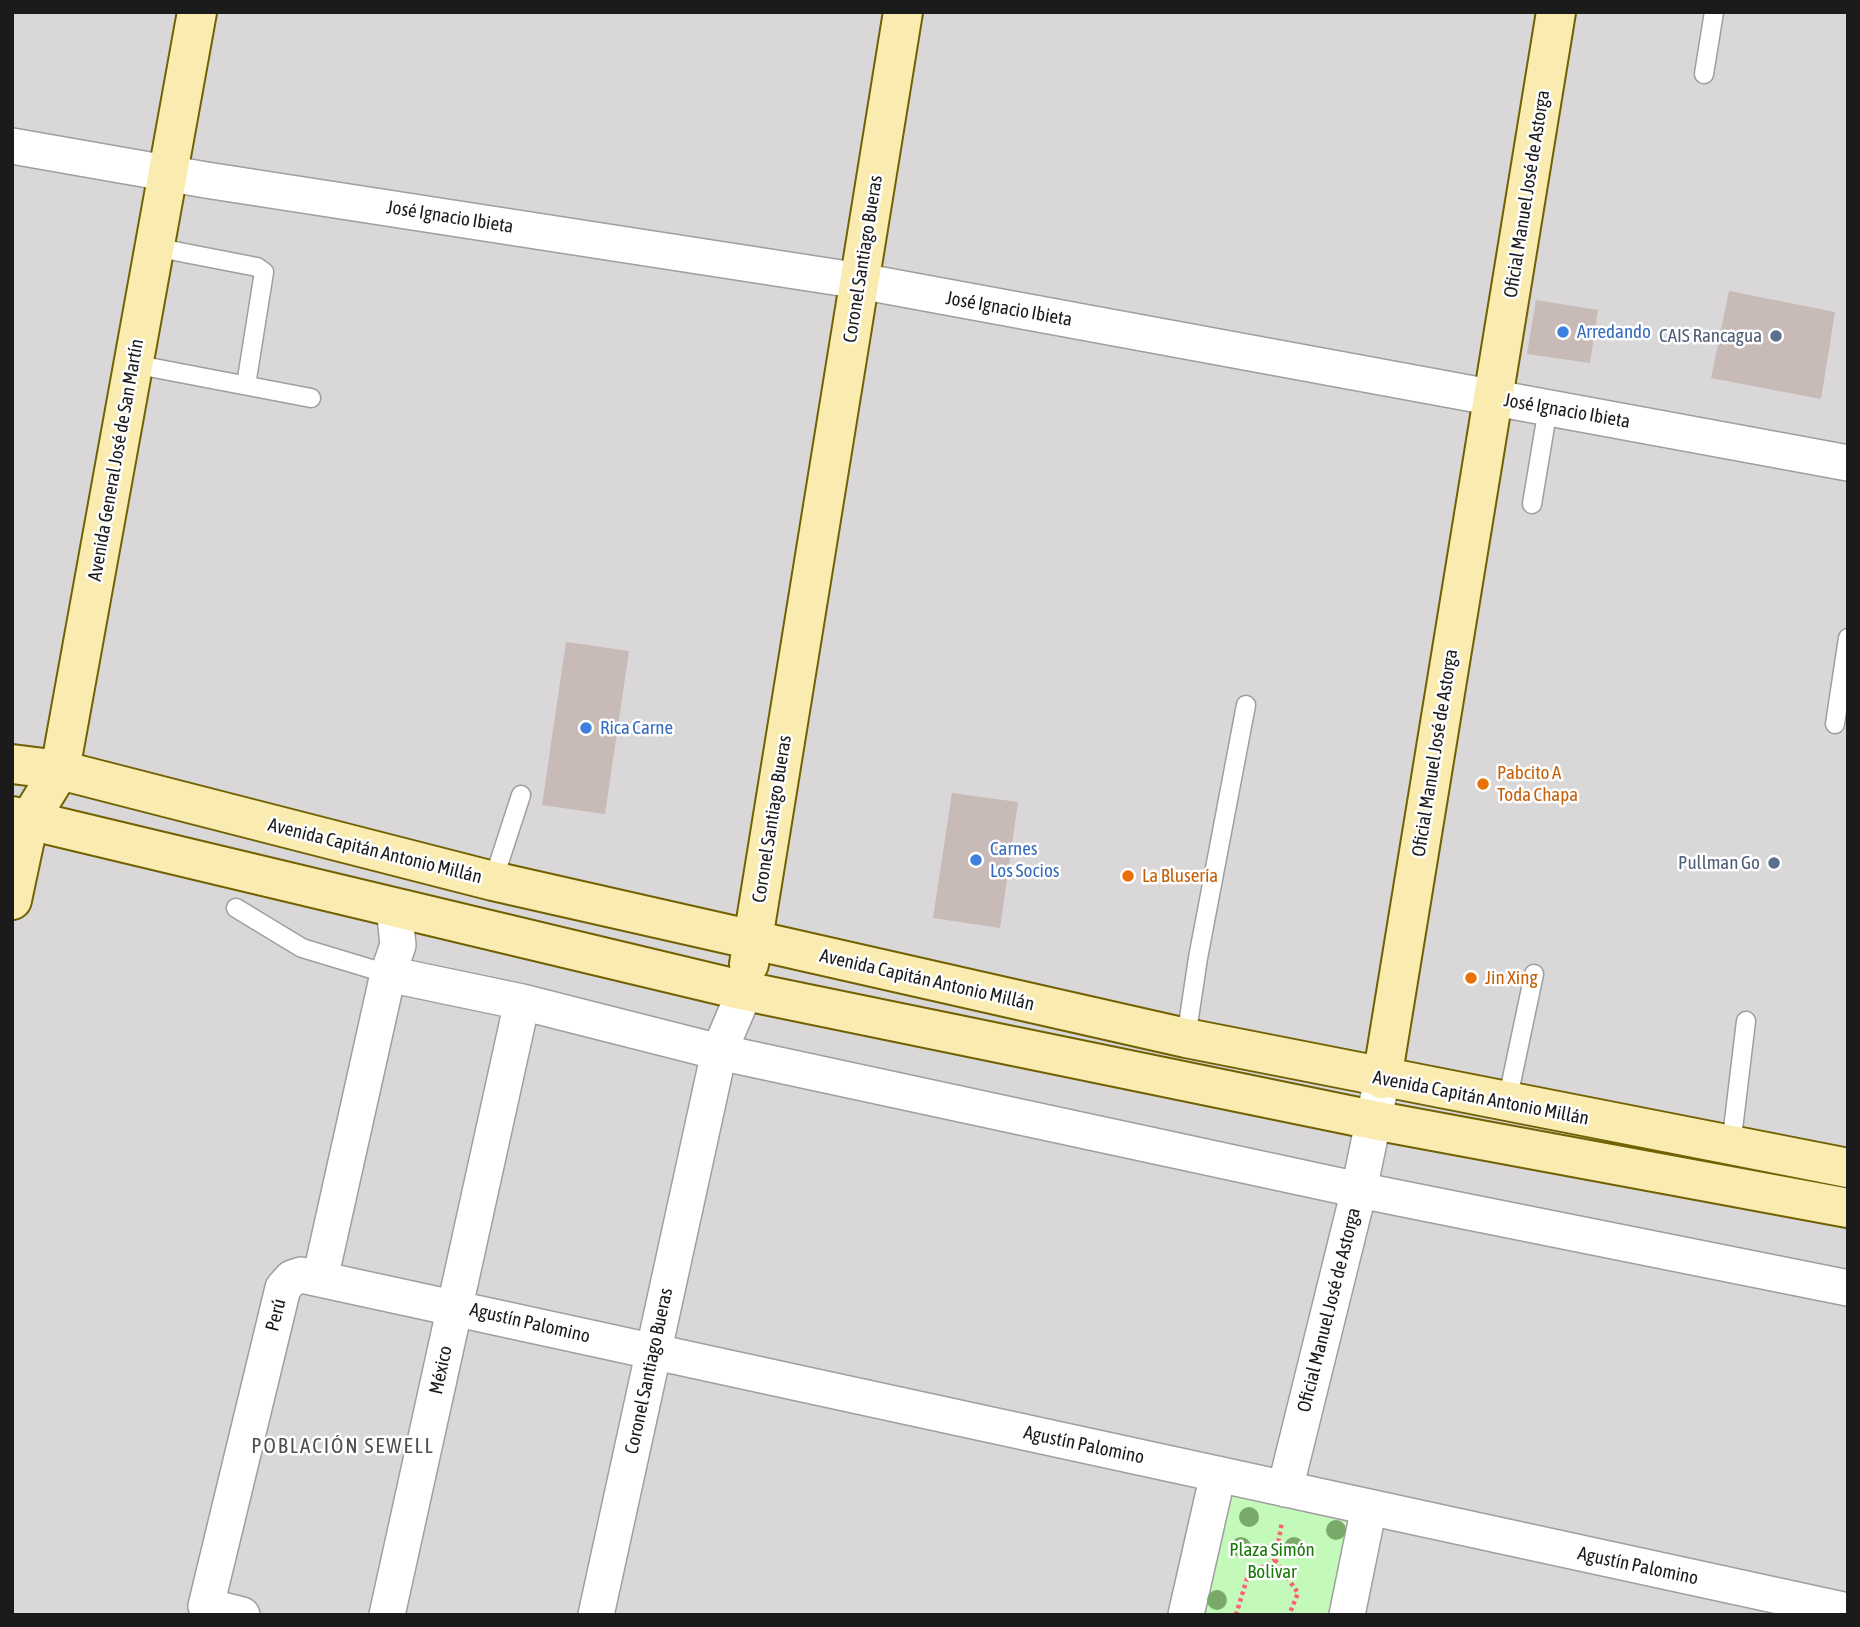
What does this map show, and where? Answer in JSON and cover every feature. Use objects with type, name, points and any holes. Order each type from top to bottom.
[{"type":"main road","name":"Avenida General José de San Martín","points":[[12,900],[20,818],[60,770],[197,12]]},
{"type":"main road","name":"Coronel Santiago Bueras","points":[[745,990],[903,12]]},
{"type":"main road","name":"Oficial Manuel José de Astorga","points":[[1382,1079],[1556,12]]},
{"type":"main road","name":"Avenida Capitán Antonio Millán","points":[[12,764],[60,770],[493,881],[1186,1038],[1382,1079],[1848,1168]]},
{"type":"main road","name":"Avenida Capitán Antonio Millán","points":[[20,818],[745,990],[1373,1120],[1848,1208]]},
{"type":"street","name":"José Ignacio Ibieta","points":[[12,146],[168,173],[860,281],[1848,463]]},
{"type":"street","points":[[320,1279],[388,974],[398,945],[394,908]]},
{"type":"street","points":[[388,974],[522,1002],[719,1052],[1359,1190],[1848,1288]]},
{"type":"street","name":"Coronel Santiago Bueras","points":[[596,1615],[719,1052],[745,990]]},
{"type":"street","name":"México","points":[[387,1615],[522,1002]]},
{"type":"street","name":"Oficial Manuel José de Astorga","points":[[1284,1505],[1359,1190],[1382,1079]]},
{"type":"street","name":"Perú","points":[[217,1612],[283,1288],[292,1278],[301,1275],[320,1279]]},
{"type":"street","name":"Agustín Palomino","points":[[320,1279],[1218,1474],[1284,1505],[1369,1507],[1848,1611]]},
{"type":"street","points":[[1186,1615],[1218,1474]]},
{"type":"street","points":[[1348,1615],[1369,1507]]},
{"type":"lane","points":[[1704,74],[1714,12]]},
{"type":"lane","points":[[154,247],[257,267],[264,272],[246,385]]},
{"type":"lane","points":[[133,364],[311,398]]},
{"type":"lane","points":[[1532,504],[1548,408]]},
{"type":"lane","points":[[1835,724],[1848,638]]},
{"type":"lane","points":[[1186,1038],[1198,958],[1246,705]]},
{"type":"lane","points":[[493,881],[522,795]]},
{"type":"lane","points":[[236,908],[302,948],[388,974]]},
{"type":"lane","points":[[1507,1102],[1534,974]]},
{"type":"lane","points":[[1731,1146],[1746,1021]]},
{"type":"path","points":[[1284,1505],[1275,1560],[1298,1593],[1289,1615]]},
{"type":"path","points":[[1236,1615],[1248,1575],[1275,1560]]},
{"type":"shaded area","points":[[12,12],[1848,12],[1848,1615],[12,1615]]},
{"type":"green space","name":"Plaza Simón Bolivar","points":[[1227,1494],[1354,1524],[1335,1615],[1197,1615]]},
{"type":"building","name":"CAIS Rancagua","points":[[1729,291],[1835,312],[1821,399],[1711,378]]},
{"type":"building","name":"Arredando","points":[[1536,300],[1598,310],[1590,363],[1527,354]]},
{"type":"building","name":"Rica Carne","points":[[566,642],[629,651],[605,814],[542,805]]},
{"type":"building","name":"Carnes Los Socios","points":[[952,793],[1018,802],[1000,928],[933,918]]},
{"type":"place","name":"Arredando","points":[[1563,332]]},
{"type":"place","name":"CAIS Rancagua","points":[[1776,336]]},
{"type":"place","name":"Rica Carne","points":[[586,728]]},
{"type":"place","name":"Pabcito A Toda Chapa","points":[[1483,784]]},
{"type":"place","name":"Carnes Los Socios","points":[[976,860]]},
{"type":"place","name":"Pullman Go","points":[[1774,863]]},
{"type":"place","name":"La Blusería","points":[[1128,876]]},
{"type":"place","name":"Jin Xing","points":[[1471,978]]},
{"type":"district","name":"POBLACIÓN SEWELL","points":[[343,1446]]}]
